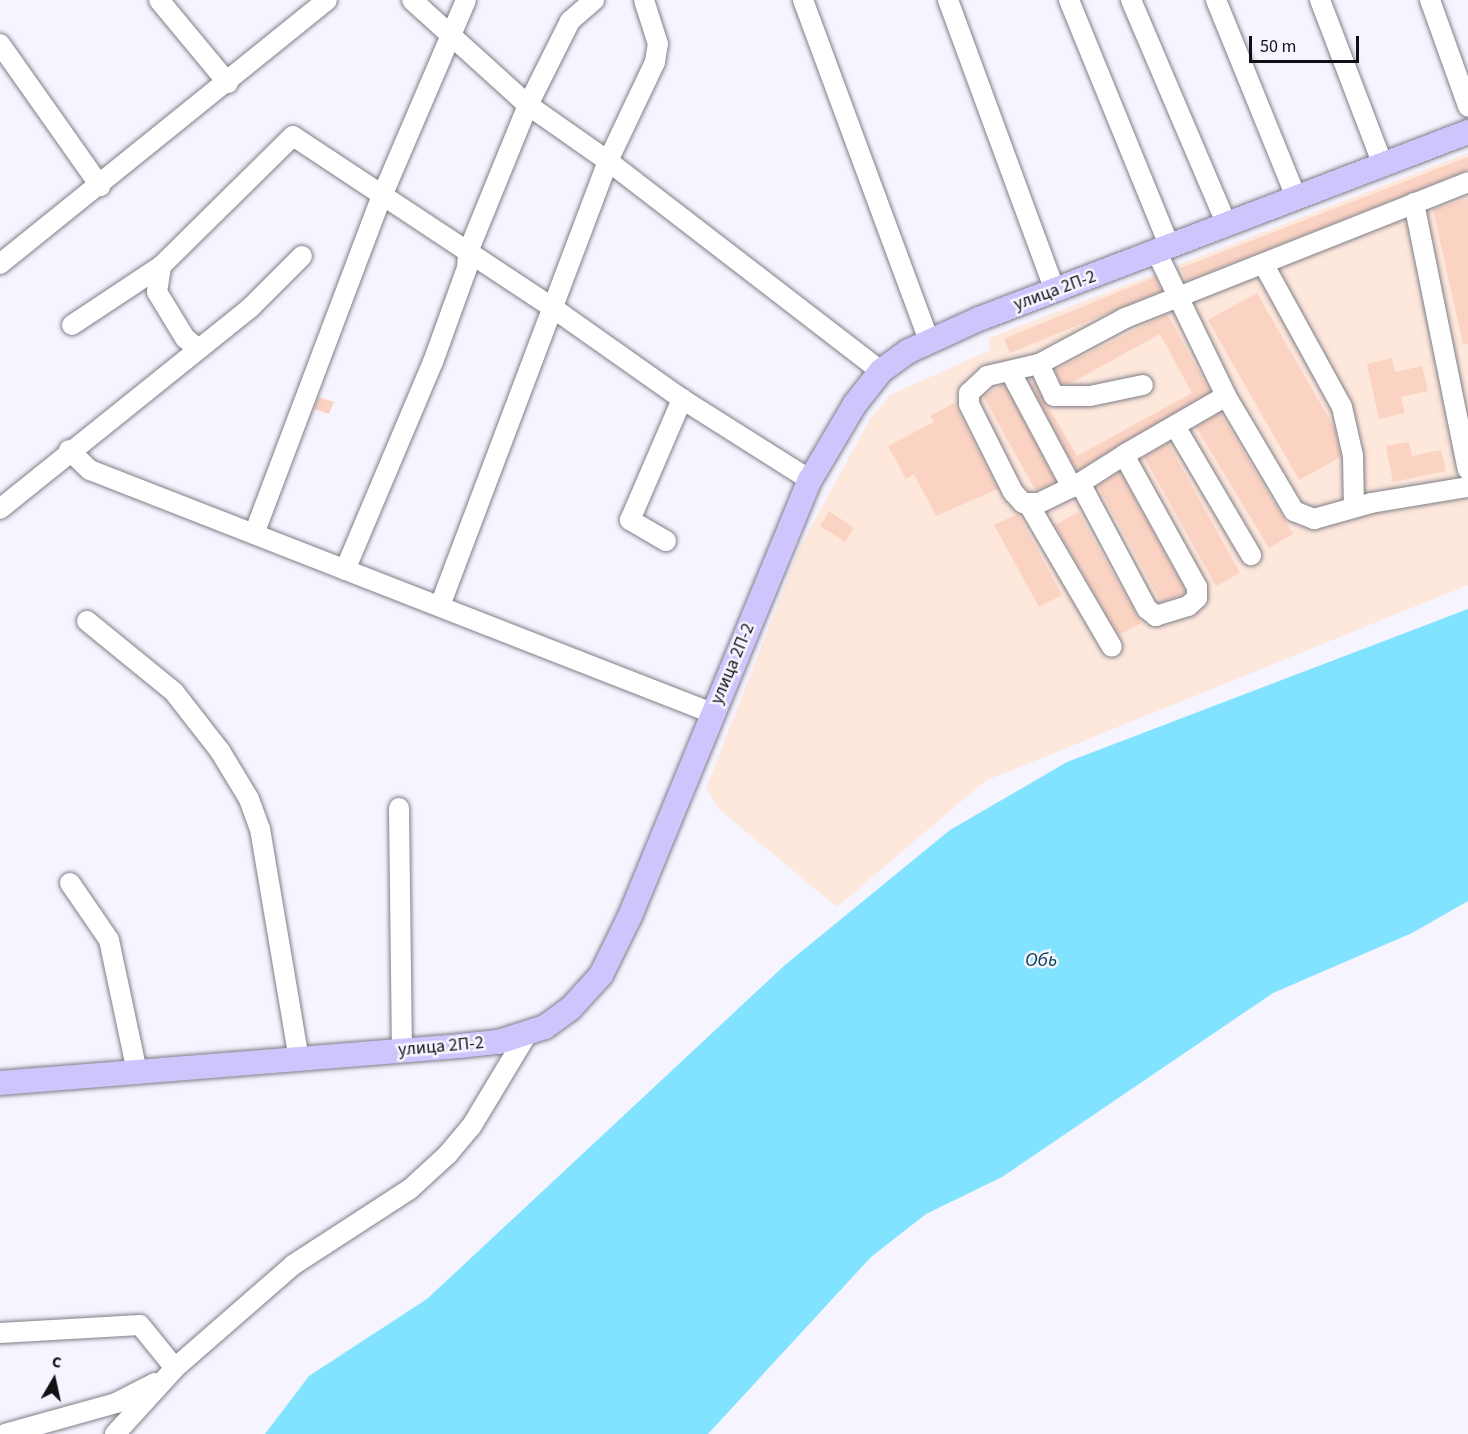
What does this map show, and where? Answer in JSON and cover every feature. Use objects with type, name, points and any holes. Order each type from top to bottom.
[{"type":"main road","name":"улица 2П-2","points":[[0,1083],[402,1051],[526,1036],[570,1009],[601,975],[630,916],[810,480],[855,404],[880,371],[929,341],[1468,132]]},
{"type":"street","points":[[159,0],[228,83]]},
{"type":"street","points":[[0,264],[228,83],[327,0]]},
{"type":"street","points":[[412,0],[450,30],[528,105],[608,161],[880,371]]},
{"type":"street","points":[[254,534],[382,196],[450,30],[466,0]]},
{"type":"street","points":[[345,570],[433,362],[467,268],[468,252],[528,105],[570,21],[594,0]]},
{"type":"street","points":[[441,603],[608,161],[656,62],[658,44],[644,0]]},
{"type":"street","points":[[803,0],[929,341]]},
{"type":"street","points":[[948,0],[1055,291]]},
{"type":"street","points":[[1069,0],[1163,250],[1178,298],[1226,396],[1294,511],[1314,519],[1354,507],[1468,487]]},
{"type":"street","points":[[1131,0],[1227,225]]},
{"type":"street","points":[[1216,0],[1296,197]]},
{"type":"street","points":[[1320,0],[1383,165]]},
{"type":"street","points":[[1430,0],[1468,106]]},
{"type":"street","points":[[0,44],[100,186]]},
{"type":"street","points":[[72,325],[161,266],[293,136],[553,308],[682,399],[810,480]]},
{"type":"street","points":[[1113,647],[1029,505],[1013,492],[969,404],[977,381],[1039,364],[1125,318],[1468,182]]},
{"type":"street","points":[[1414,203],[1468,470]]},
{"type":"street","points":[[0,509],[69,450],[250,307],[302,256]]},
{"type":"street","points":[[1264,264],[1342,407],[1353,456],[1354,507]]},
{"type":"street","points":[[161,266],[157,292],[185,338],[197,348]]},
{"type":"street","points":[[1039,364],[1054,396],[1090,396],[1143,385]]},
{"type":"street","points":[[1010,371],[1147,609],[1156,616],[1167,615],[1188,606],[1197,598],[1192,575],[1124,455]]},
{"type":"street","points":[[1029,505],[1076,485],[1226,396]]},
{"type":"street","points":[[666,541],[630,520],[682,399]]},
{"type":"street","points":[[1175,426],[1251,555]]},
{"type":"street","points":[[69,450],[90,470],[345,570],[441,603],[712,713]]},
{"type":"street","points":[[87,621],[174,692],[220,751],[249,799],[260,829],[299,1059]]},
{"type":"street","points":[[399,808],[402,1051]]},
{"type":"street","points":[[70,883],[109,940],[137,1072]]},
{"type":"street","points":[[115,1434],[170,1373],[293,1265],[410,1189],[448,1154],[471,1127],[526,1036]]},
{"type":"street","points":[[0,1333],[140,1325],[170,1373]]},
{"type":"street","points":[[5,1434],[116,1403],[170,1373]]},
{"type":"shaded area","points":[[1468,153],[1468,585],[985,781],[837,907],[720,810],[706,789],[799,549],[870,419],[890,395],[990,350],[989,338]]},
{"type":"water","name":"Обь","points":[[1468,609],[1468,901],[1412,933],[1273,993],[1002,1177],[926,1214],[871,1257],[708,1434],[265,1434],[309,1376],[427,1299],[785,965],[950,830],[1067,762]]},
{"type":"building","points":[[1468,157],[1468,170],[1186,281],[1181,268]]},
{"type":"building","points":[[1468,199],[1468,344],[1463,344],[1433,209]]},
{"type":"building","points":[[1155,277],[1162,291],[1010,353],[1004,339]]},
{"type":"building","points":[[1257,293],[1335,429],[1341,457],[1299,480],[1208,320]]},
{"type":"building","points":[[1167,314],[1210,392],[1077,471],[1030,384],[1034,382],[1077,456],[1192,393],[1160,334],[1069,384],[1062,384],[1055,370]]},
{"type":"building","points":[[1392,358],[1395,372],[1422,366],[1428,391],[1401,397],[1405,413],[1379,419],[1367,364]]},
{"type":"building","points":[[1004,384],[1056,482],[1036,491],[983,396]]},
{"type":"building","points":[[319,397],[334,402],[329,414],[314,409]]},
{"type":"building","points":[[954,403],[998,489],[936,516],[914,474],[906,479],[888,446],[934,422],[930,416]]},
{"type":"building","points":[[1220,413],[1293,534],[1269,548],[1196,427]]},
{"type":"building","points":[[1409,442],[1412,456],[1441,450],[1446,471],[1393,482],[1386,446]]},
{"type":"building","points":[[1168,443],[1240,573],[1216,586],[1144,457]]},
{"type":"building","points":[[1120,472],[1185,590],[1182,595],[1161,602],[1098,486]]},
{"type":"building","points":[[829,511],[854,528],[845,542],[820,526]]},
{"type":"building","points":[[1078,512],[1141,623],[1119,635],[1055,525]]},
{"type":"building","points":[[1018,514],[1062,595],[1039,607],[994,525]]}]
